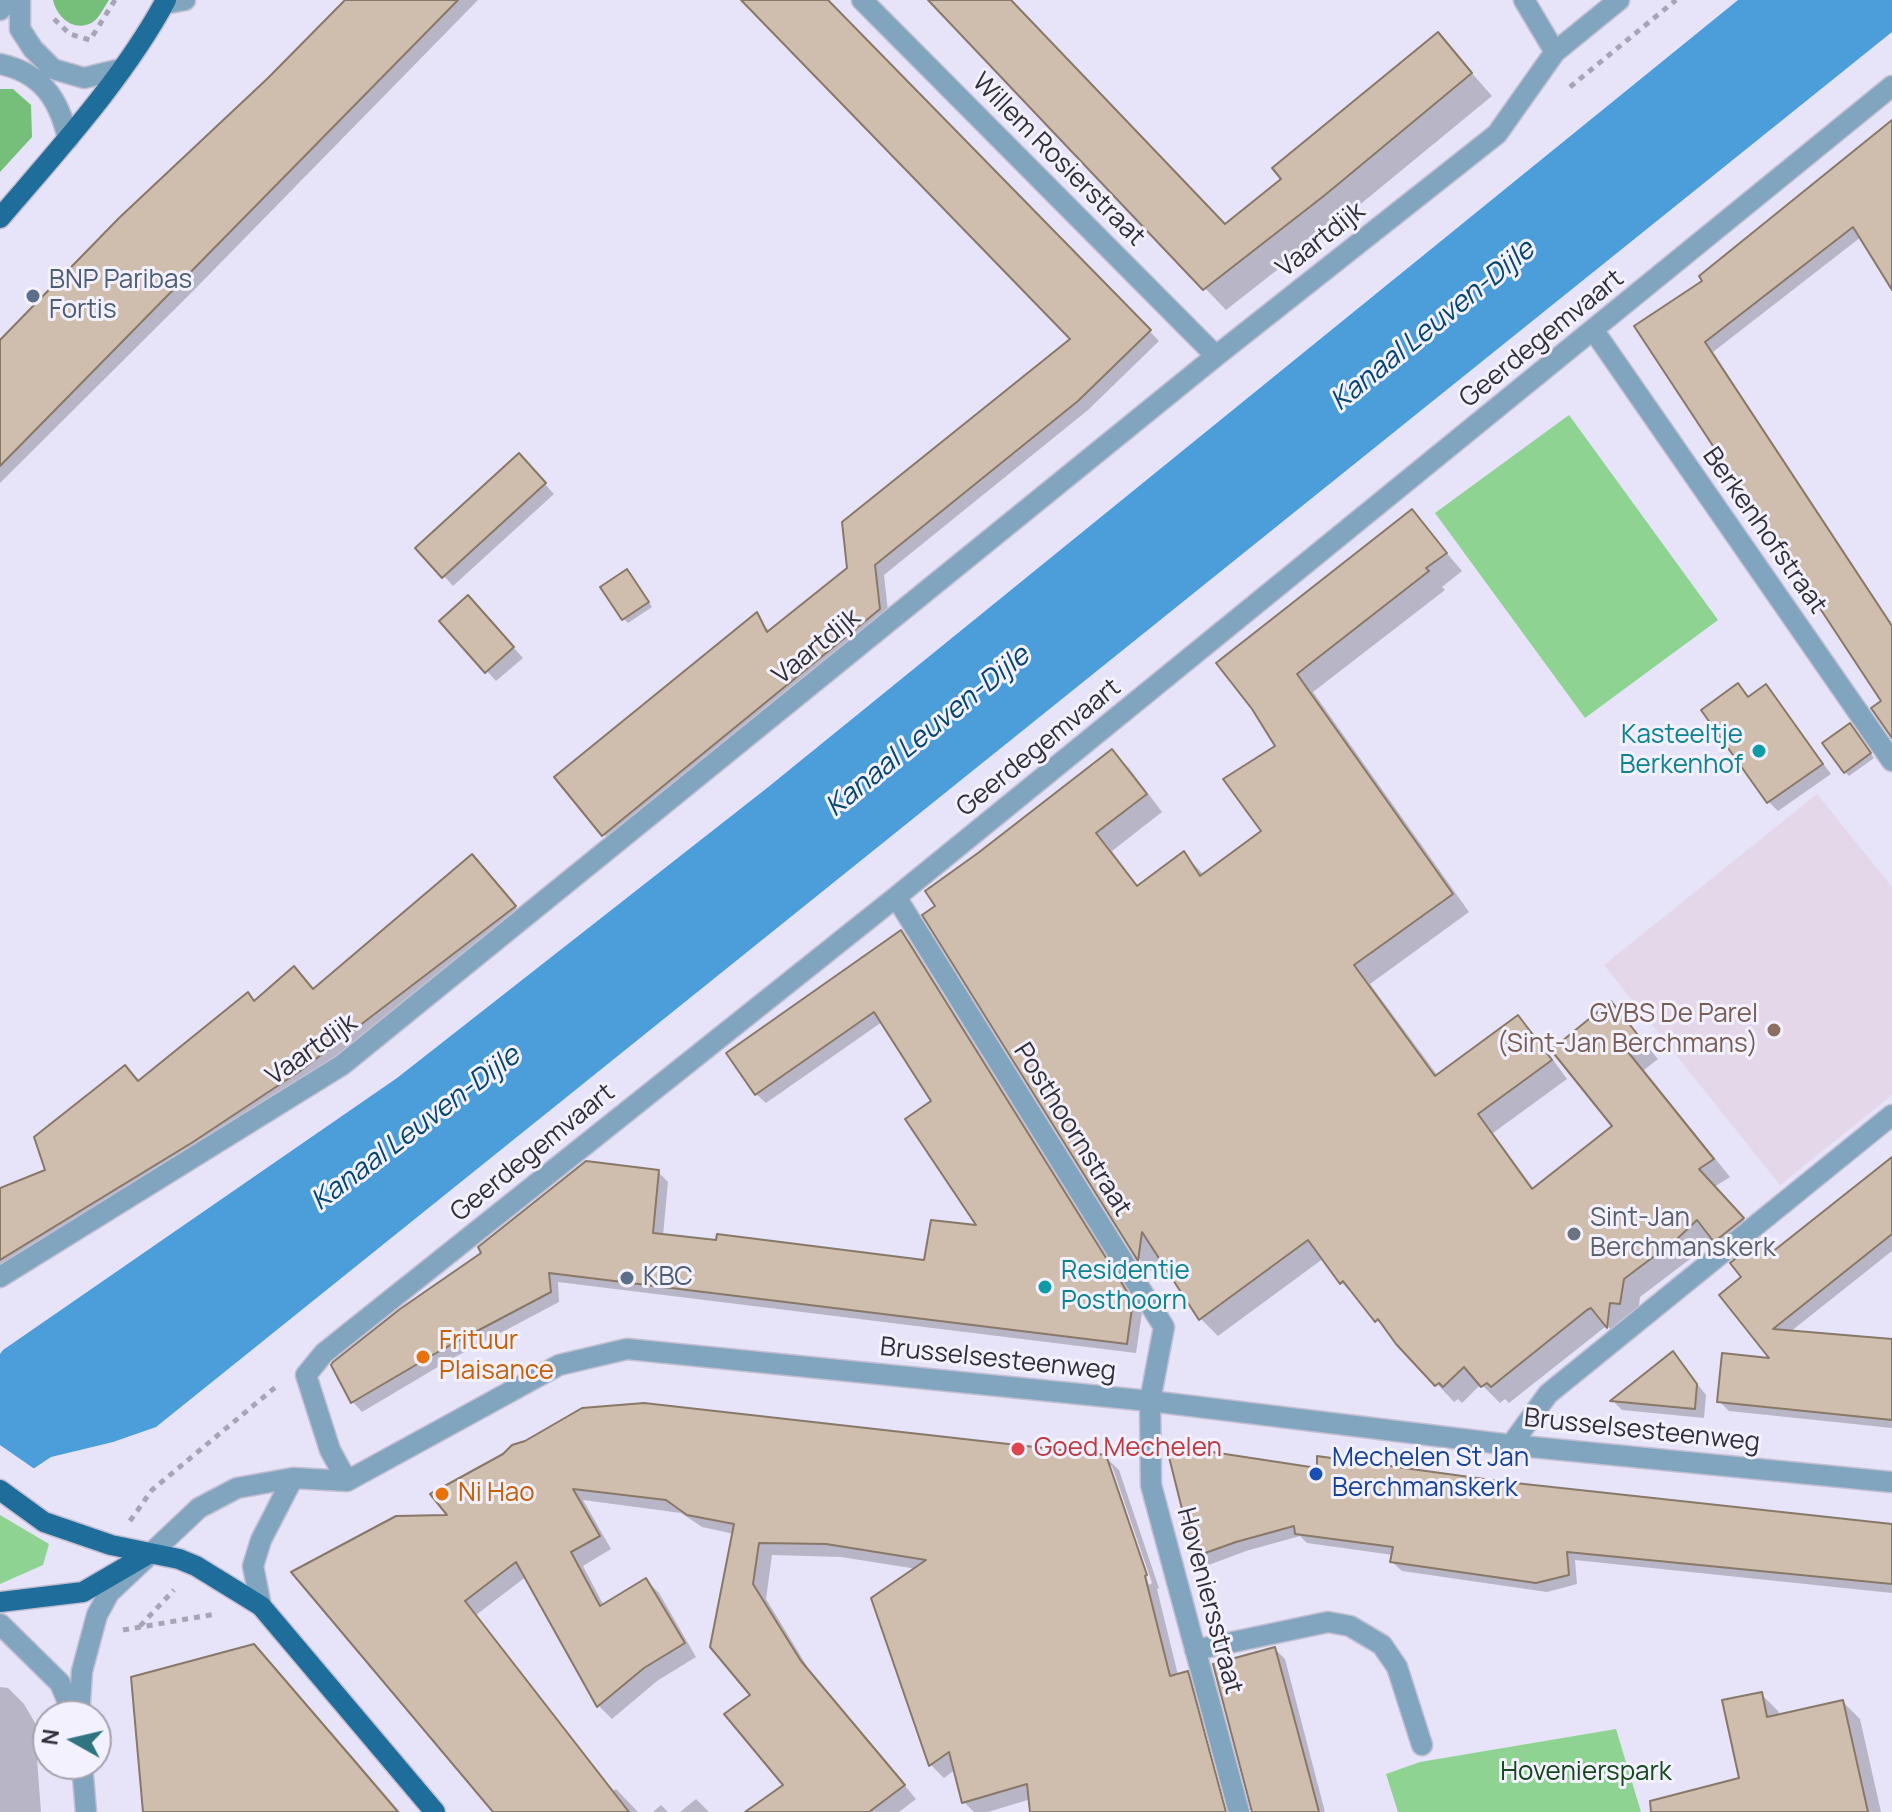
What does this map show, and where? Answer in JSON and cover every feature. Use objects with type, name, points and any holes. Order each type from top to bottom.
[{"type":"main road","points":[[0,218],[68,139],[121,69],[165,2]]},
{"type":"main road","points":[[7,1495],[44,1522],[111,1545],[179,1559],[196,1566],[261,1606],[435,1812]]},
{"type":"main road","points":[[0,1602],[83,1592],[150,1553]]},
{"type":"street","points":[[0,10],[10,0]]},
{"type":"street","points":[[20,0],[20,29],[33,49],[53,69],[84,78],[121,69]]},
{"type":"street","points":[[165,2],[185,0]]},
{"type":"street","name":"Willem Rosierstraat","points":[[862,0],[1216,356]]},
{"type":"street","points":[[1524,0],[1555,52]]},
{"type":"street","name":"Vaartdijk","points":[[0,1277],[342,1065],[1216,356],[1497,134],[1555,52],[1619,0]]},
{"type":"street","points":[[0,64],[20,68],[45,88],[62,111],[68,139]]},
{"type":"street","name":"Geerdegemvaart","points":[[306,1375],[324,1353],[896,897],[1892,86]]},
{"type":"street","name":"Berkenhofstraat","points":[[1594,331],[1892,761]]},
{"type":"street","name":"Posthoornstraat","points":[[896,897],[1164,1327],[1150,1401]]},
{"type":"street","points":[[1511,1445],[1548,1394],[1892,1115]]},
{"type":"street","name":"Brusselsesteenweg","points":[[347,1481],[559,1365],[627,1349],[1150,1401],[1511,1445],[1892,1482]]},
{"type":"street","points":[[306,1375],[330,1450],[347,1481]]},
{"type":"street","name":"Hoveniersstraat","points":[[1150,1401],[1151,1485],[1239,1812]]},
{"type":"street","points":[[78,1700],[91,1635],[109,1593],[199,1508],[237,1488],[293,1478],[347,1481]]},
{"type":"street","points":[[261,1606],[253,1566],[261,1540],[293,1478]]},
{"type":"street","points":[[1195,1650],[1328,1622],[1350,1626],[1382,1645],[1397,1667],[1422,1745]]},
{"type":"street","points":[[0,1624],[60,1683],[68,1700]]},
{"type":"street","points":[[83,1780],[86,1812]]},
{"type":"path","points":[[51,14],[55,22],[70,34],[90,40],[115,0]]},
{"type":"path","points":[[152,1490],[275,1387],[306,1375]]},
{"type":"path","points":[[91,1635],[261,1606]]},
{"type":"shaded area","name":"GVBS De Parel (Sint-Jan Berchmans)","points":[[1817,794],[1892,887],[1892,1095],[1780,1185],[1604,965]]},
{"type":"green space","points":[[53,0],[109,0],[93,22],[80,26],[63,18]]},
{"type":"green space","points":[[0,89],[13,89],[31,105],[32,137],[0,172]]},
{"type":"green space","points":[[1569,415],[1718,620],[1585,718],[1435,513]]},
{"type":"green space","points":[[0,1515],[49,1544],[43,1565],[0,1584]]},
{"type":"green space","name":"Hovenierspark","points":[[1616,1729],[1641,1812],[1398,1812],[1386,1774],[1420,1762]]},
{"type":"water","name":"Kanaal Leuven-Dijle","points":[[1738,0],[1892,0],[1892,32],[156,1427],[113,1442],[51,1457],[0,1491],[0,1354],[3,1350],[397,1078],[767,788]]},
{"type":"pier","points":[[0,1445],[36,1470],[0,1495]]},
{"type":"building","points":[[345,0],[458,0],[0,466],[0,340],[119,218],[268,78]]},
{"type":"building","points":[[741,0],[828,0],[1151,330],[1078,401],[875,565],[880,609],[602,836],[554,777],[757,612],[767,632],[847,568],[842,522],[1070,339]]},
{"type":"building","points":[[928,0],[1011,0],[1225,224],[1281,179],[1272,168],[1438,32],[1472,73],[1325,195],[1203,290]]},
{"type":"building","points":[[1892,120],[1892,290],[1853,227],[1705,342],[1892,626],[1892,738],[1871,708],[1881,701],[1634,326],[1702,281],[1699,276]]},
{"type":"building","points":[[519,453],[546,483],[442,578],[415,548]]},
{"type":"building","points":[[1412,509],[1447,553],[1426,568],[1429,571],[1297,674],[1453,894],[1354,965],[1435,1076],[1518,1015],[1552,1060],[1478,1114],[1532,1189],[1612,1126],[1551,1050],[1611,1001],[1642,1040],[1628,1052],[1714,1159],[1699,1169],[1744,1218],[1714,1242],[1697,1220],[1624,1279],[1620,1304],[1610,1303],[1607,1328],[1591,1308],[1587,1310],[1491,1387],[1487,1383],[1481,1387],[1464,1367],[1443,1387],[1439,1383],[1435,1386],[1396,1344],[1378,1319],[1375,1322],[1343,1281],[1340,1284],[1308,1240],[1199,1320],[1142,1232],[1138,1261],[922,915],[935,906],[925,891],[1112,749],[1147,794],[1096,833],[1137,886],[1184,851],[1200,876],[1261,831],[1223,779],[1275,746],[1252,709],[1216,663]]},
{"type":"building","points":[[627,569],[649,602],[622,620],[600,587]]},
{"type":"building","points":[[468,595],[514,647],[485,673],[439,621]]},
{"type":"building","name":"Kasteeltje Berkenhof","points":[[1738,683],[1748,697],[1766,684],[1823,764],[1767,803],[1701,710]]},
{"type":"building","points":[[1850,723],[1871,753],[1844,773],[1822,743]]},
{"type":"building","points":[[472,854],[516,906],[300,1071],[193,1142],[0,1260],[0,1188],[45,1170],[34,1137],[125,1065],[138,1081],[248,992],[254,1001],[294,966],[313,989]]},
{"type":"building","points":[[901,930],[1133,1301],[1127,1344],[549,1273],[551,1292],[443,1349],[351,1403],[331,1365],[333,1362],[400,1309],[481,1253],[478,1247],[586,1161],[659,1170],[653,1233],[716,1240],[717,1234],[924,1260],[931,1220],[976,1225],[905,1119],[931,1101],[874,1012],[755,1095],[726,1053]]},
{"type":"building","points":[[1892,1157],[1892,1234],[1773,1329],[1892,1339],[1892,1420],[1717,1402],[1722,1353],[1769,1358],[1719,1295],[1741,1277],[1730,1263],[1760,1239],[1771,1253]]},
{"type":"building","points":[[1673,1351],[1697,1384],[1695,1409],[1610,1401]]},
{"type":"building","points":[[644,1403],[1106,1455],[1147,1575],[1170,1676],[1188,1671],[1226,1812],[1030,1812],[1027,1784],[962,1803],[949,1752],[929,1766],[871,1598],[926,1560],[826,1544],[759,1543],[753,1584],[801,1661],[905,1785],[869,1812],[745,1812],[783,1785],[724,1714],[750,1695],[710,1647],[734,1524],[687,1515],[666,1500],[573,1489],[600,1536],[571,1552],[600,1606],[646,1578],[685,1643],[644,1668],[597,1707],[516,1562],[465,1601],[629,1812],[493,1812],[291,1572],[396,1516],[447,1515],[430,1494],[582,1408]]},
{"type":"building","points":[[1166,1445],[1317,1468],[1317,1456],[1506,1482],[1892,1524],[1892,1584],[1567,1552],[1569,1575],[1536,1583],[1390,1562],[1393,1547],[1295,1534],[1294,1526],[1194,1557]]},
{"type":"building","points":[[254,1644],[398,1812],[143,1812],[131,1677]]},
{"type":"building","points":[[1275,1647],[1319,1812],[1252,1812],[1213,1664]]},
{"type":"building","points":[[1762,1692],[1767,1717],[1843,1700],[1868,1812],[1651,1812],[1650,1801],[1739,1778],[1722,1700]]},
{"type":"place","name":"BNP Paribas Fortis","points":[[33,296]]},
{"type":"place","name":"Kasteeltje Berkenhof","points":[[1759,751]]},
{"type":"place","name":"GVBS De Parel (Sint-Jan Berchmans)","points":[[1774,1030]]},
{"type":"place","name":"Sint-Jan Berchmanskerk","points":[[1574,1234]]},
{"type":"place","name":"KBC","points":[[627,1278]]},
{"type":"place","name":"Residentie Posthoorn","points":[[1045,1287]]},
{"type":"place","name":"Frituur Plaisance","points":[[423,1357]]},
{"type":"place","name":"Goed Mechelen","points":[[1018,1449]]},
{"type":"place","name":"Mechelen St Jan Berchmanskerk","points":[[1316,1474]]},
{"type":"place","name":"Ni Hao","points":[[442,1494]]}]
